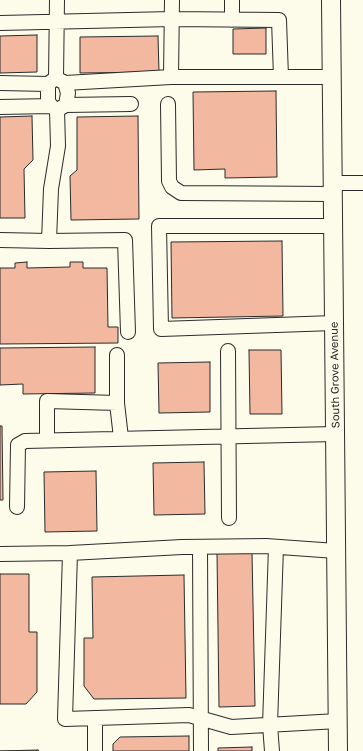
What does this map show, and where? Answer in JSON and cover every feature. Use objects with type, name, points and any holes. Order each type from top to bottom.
[{"type":"main road","name":"South Grove Avenue","points":[[332,0],[338,751]]},
{"type":"lane","points":[[58,0],[57,81],[48,101],[58,107]]},
{"type":"lane","points":[[171,77],[172,0]]},
{"type":"lane","points":[[232,0],[232,20]]},
{"type":"lane","points":[[0,23],[57,23],[172,19],[279,20],[281,77]]},
{"type":"lane","points":[[0,83],[171,77],[332,77]]},
{"type":"lane","points":[[49,241],[51,189],[58,146],[58,107],[68,93],[57,81]]},
{"type":"lane","points":[[0,107],[58,107],[131,104]]},
{"type":"lane","points":[[168,104],[169,181],[172,187],[181,193],[333,189],[363,183]]},
{"type":"lane","points":[[334,226],[160,226],[161,329],[334,323]]},
{"type":"lane","points":[[0,240],[125,240],[128,332]]},
{"type":"lane","points":[[228,352],[229,518]]},
{"type":"lane","points":[[117,355],[117,403],[121,438]]},
{"type":"lane","points":[[47,440],[47,402],[117,403]]},
{"type":"lane","points":[[17,507],[18,445],[25,440],[336,434]]},
{"type":"lane","points":[[0,554],[70,553],[200,547],[276,548],[336,551]]},
{"type":"lane","points":[[200,547],[201,751]]},
{"type":"lane","points":[[272,751],[270,725],[276,548]]},
{"type":"lane","points":[[70,553],[66,719],[189,715],[231,727],[338,721]]},
{"type":"lane","points":[[94,718],[95,751]]},
{"type":"building","points":[[266,28],[266,54],[233,54],[233,29]]},
{"type":"building","points":[[37,35],[37,72],[0,73],[0,36]]},
{"type":"building","points":[[158,36],[159,72],[80,73],[80,37]]},
{"type":"building","points":[[276,91],[277,177],[225,178],[225,169],[194,170],[193,92]]},
{"type":"building","points":[[32,116],[33,160],[24,169],[25,218],[0,218],[0,117]]},
{"type":"building","points":[[138,116],[139,219],[71,220],[70,176],[77,170],[77,117]]},
{"type":"building","points":[[282,241],[283,316],[172,318],[171,242]]},
{"type":"building","points":[[27,262],[27,268],[70,267],[70,262],[83,262],[83,268],[107,268],[108,327],[118,327],[118,343],[0,344],[0,268],[15,268],[15,263]]},
{"type":"building","points":[[95,347],[95,393],[23,394],[23,384],[0,385],[0,348]]},
{"type":"building","points":[[249,350],[281,350],[282,414],[250,414]]},
{"type":"building","points":[[210,362],[210,412],[159,413],[158,363]]},
{"type":"building","points":[[0,426],[2,426],[3,500],[0,500]]},
{"type":"building","points":[[204,462],[205,514],[154,515],[153,463]]},
{"type":"building","points":[[96,471],[97,531],[45,532],[44,472]]},
{"type":"building","points":[[252,552],[255,706],[219,707],[217,553]]},
{"type":"building","points":[[0,574],[29,574],[29,632],[37,632],[37,692],[26,704],[0,704]]},
{"type":"building","points":[[184,575],[186,698],[94,699],[84,686],[84,638],[93,638],[92,577]]},
{"type":"building","points":[[189,736],[189,751],[113,751],[113,744],[120,737]]},
{"type":"building","points":[[252,747],[252,751],[218,751],[218,748]]},
{"type":"building","points":[[38,750],[39,751],[0,751]]}]
